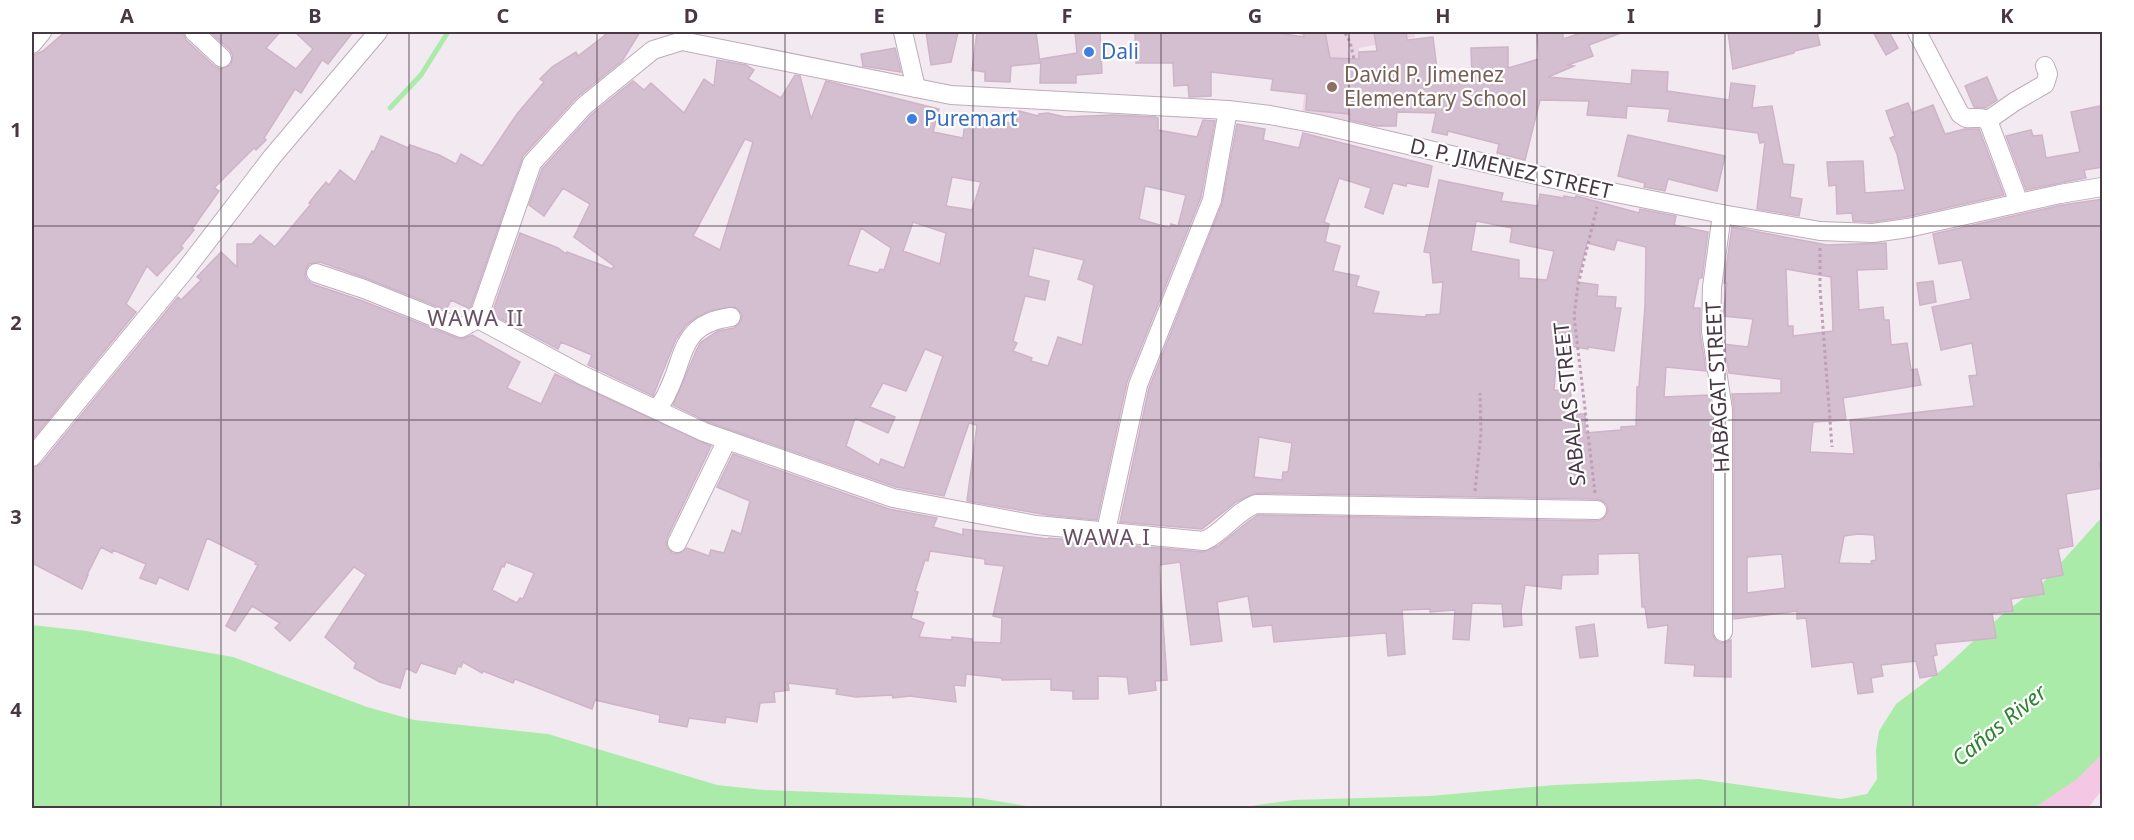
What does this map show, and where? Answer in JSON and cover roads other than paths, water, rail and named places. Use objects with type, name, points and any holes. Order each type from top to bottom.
[{"type":"street","points":[[32,44],[42,32]]},
{"type":"street","points":[[194,32],[222,58]]},
{"type":"street","points":[[32,457],[183,273],[272,157],[378,32]]},
{"type":"street","points":[[903,32],[916,88]]},
{"type":"street","points":[[1917,32],[1960,114],[1966,118],[1980,117],[1987,121],[1993,130],[2019,203]]},
{"type":"street","name":"D. P. JIMENEZ STREET","points":[[478,319],[532,163],[584,106],[653,50],[682,41],[951,95],[1228,110],[1270,115],[1318,124],[1601,190],[1820,231],[1864,233],[1896,229],[2103,187]]},
{"type":"street","points":[[1987,121],[2045,84],[2048,74],[2045,66]]},
{"type":"street","points":[[1106,531],[1138,385],[1212,200],[1228,110]]},
{"type":"street","name":"HABAGAT STREET","points":[[1722,214],[1712,287],[1712,331],[1723,410],[1723,632]]},
{"type":"street","points":[[316,273],[364,289],[461,328],[478,319],[582,375],[704,432],[893,498],[1036,525],[1204,541],[1214,536],[1247,507],[1256,504],[1598,510]]},
{"type":"street","points":[[657,409],[667,394],[688,340],[707,322],[731,316]]},
{"type":"street","points":[[677,543],[727,440]]},
{"type":"water","name":"Cañas River","points":[[2102,517],[2102,754],[2077,779],[2034,808],[1237,808],[1294,800],[1430,796],[1555,785],[1699,779],[1841,799],[1867,794],[1877,779],[1876,750],[1879,731],[1896,704],[1944,668],[2005,612],[2039,587]]},
{"type":"water","points":[[32,625],[86,631],[233,657],[367,707],[414,720],[548,734],[717,785],[765,790],[979,798],[1038,808],[32,808]]},
{"type":"waterway","points":[[390,108],[421,75],[448,32]]},
{"type":"place","name":"Dali","points":[[1089,52]]},
{"type":"place","name":"David P. Jimenez Elementary School","points":[[1332,87]]},
{"type":"place","name":"Puremart","points":[[912,119]]},
{"type":"district","name":"WAWA II","points":[[476,318]]},
{"type":"district","name":"WAWA I","points":[[1107,537]]}]
